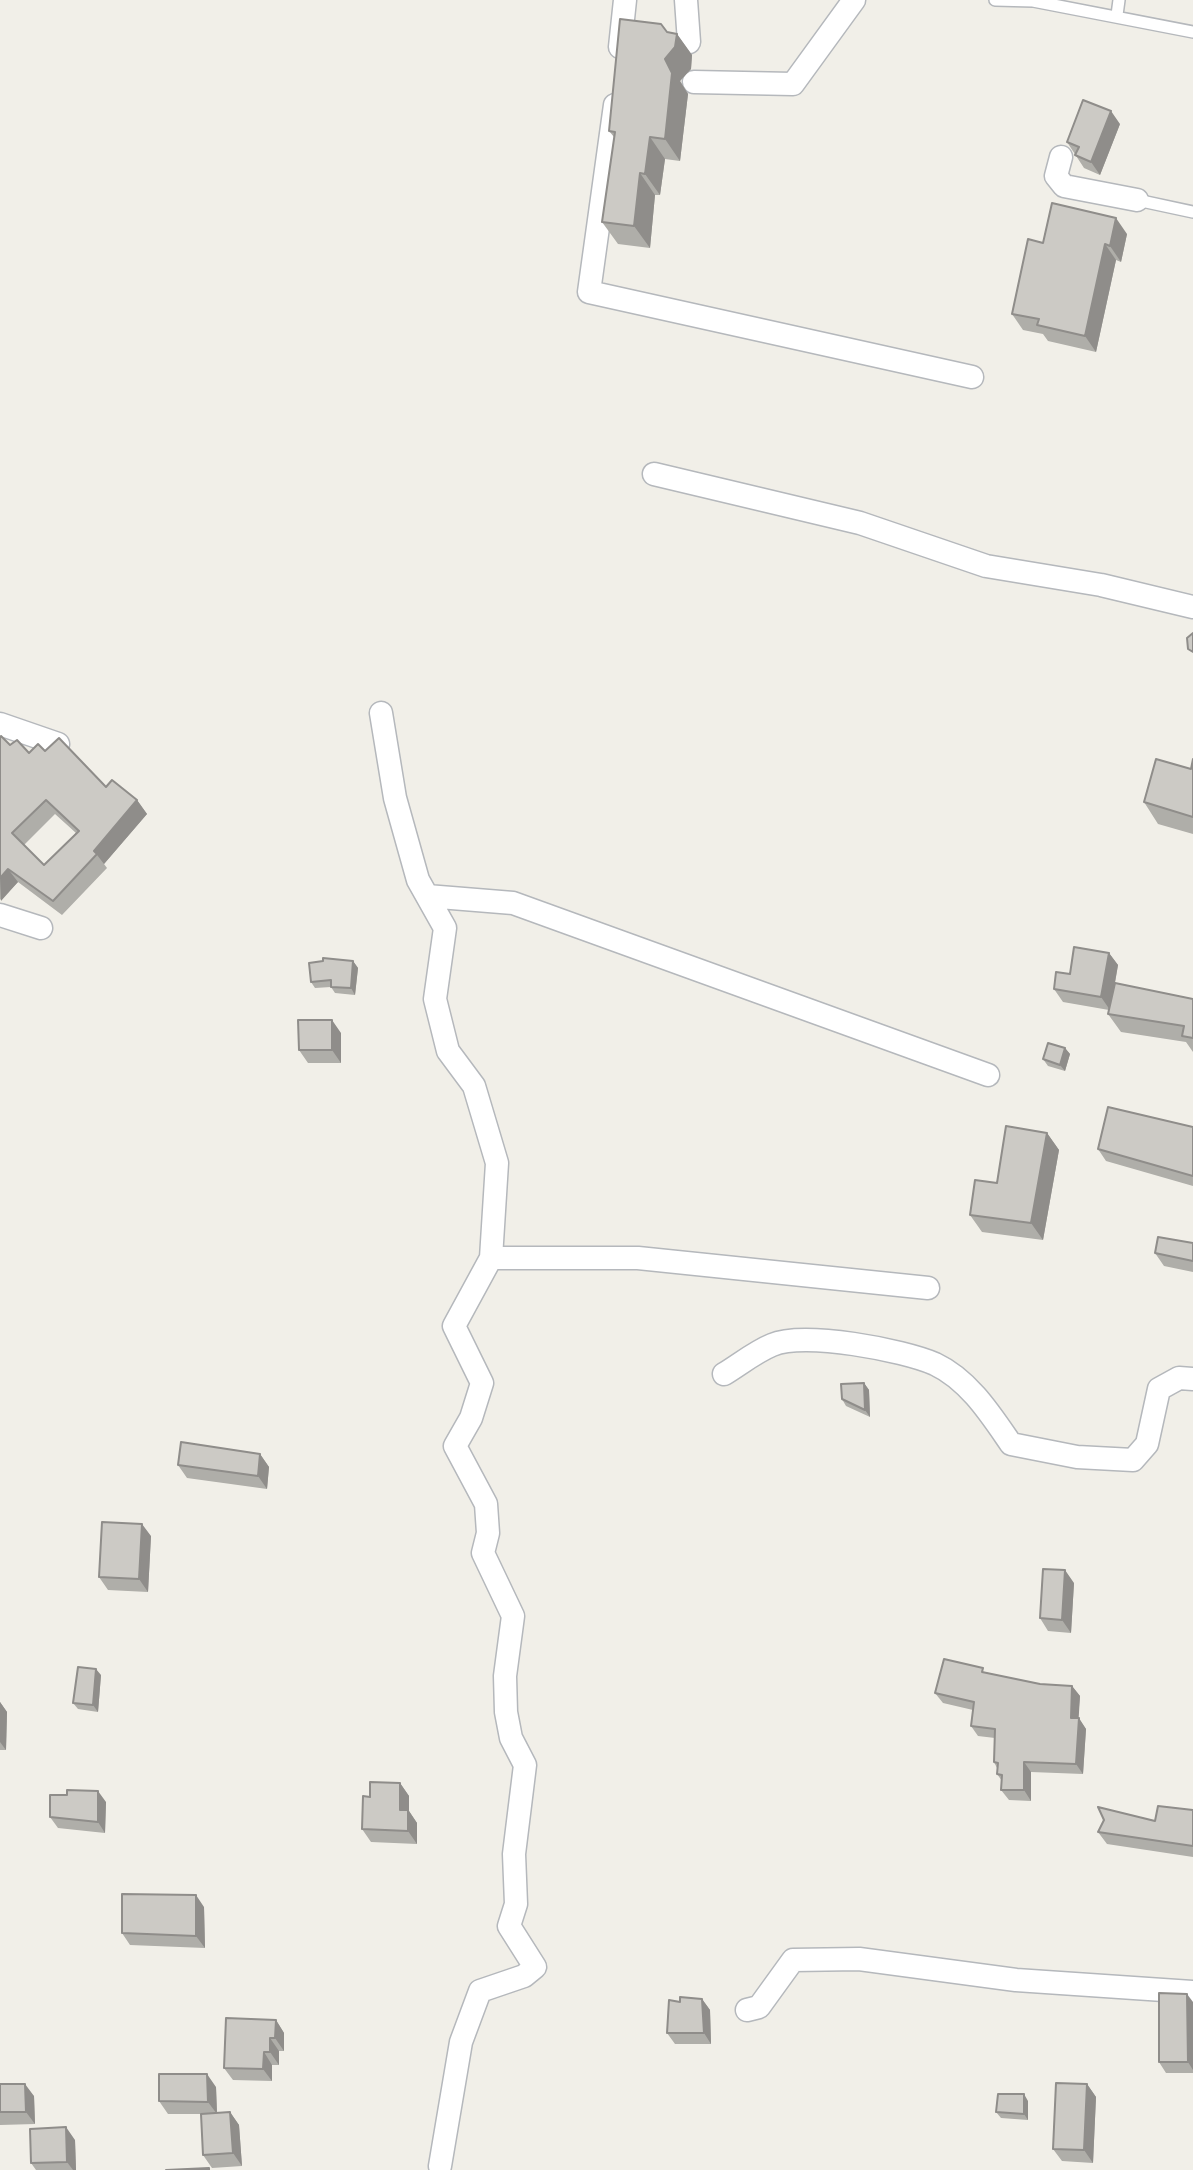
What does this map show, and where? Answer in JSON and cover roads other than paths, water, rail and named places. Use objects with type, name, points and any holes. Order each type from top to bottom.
[{"type":"street","points":[[625,0],[589,292],[972,377]]},
{"type":"street","points":[[686,0],[689,42]]},
{"type":"street","points":[[694,82],[793,84],[854,0]]},
{"type":"street","points":[[1061,157],[1056,176],[1064,186],[1137,200]]},
{"type":"street","points":[[654,474],[860,523],[986,566],[1101,585],[1193,607]]},
{"type":"street","points":[[381,713],[395,798],[418,880],[445,928],[435,999],[448,1051],[474,1086],[497,1163],[491,1258],[454,1326],[482,1383],[471,1418],[455,1446],[486,1504],[488,1533],[483,1553],[513,1616],[505,1676],[506,1712],[511,1738],[525,1765],[514,1854],[516,1904],[509,1926],[535,1967],[524,1976],[480,1991],[461,2042],[440,2166]]},
{"type":"street","points":[[0,724],[58,744]]},
{"type":"street","points":[[427,896],[513,903],[988,1075]]},
{"type":"street","points":[[0,915],[41,928]]},
{"type":"street","points":[[491,1258],[638,1258],[928,1288]]},
{"type":"street","points":[[724,1374],[774,1344],[822,1338],[861,1346],[936,1365],[978,1397],[1011,1444],[1077,1457],[1133,1460],[1147,1444],[1159,1389],[1179,1378],[1193,1379]]},
{"type":"street","points":[[747,2010],[759,2007],[793,1960],[859,1959],[1016,1980],[1193,1992]]},
{"type":"lane","points":[[995,0],[1033,1],[1193,32]]},
{"type":"lane","points":[[1117,15],[1119,0]]},
{"type":"lane","points":[[1137,200],[1193,212]]}]
